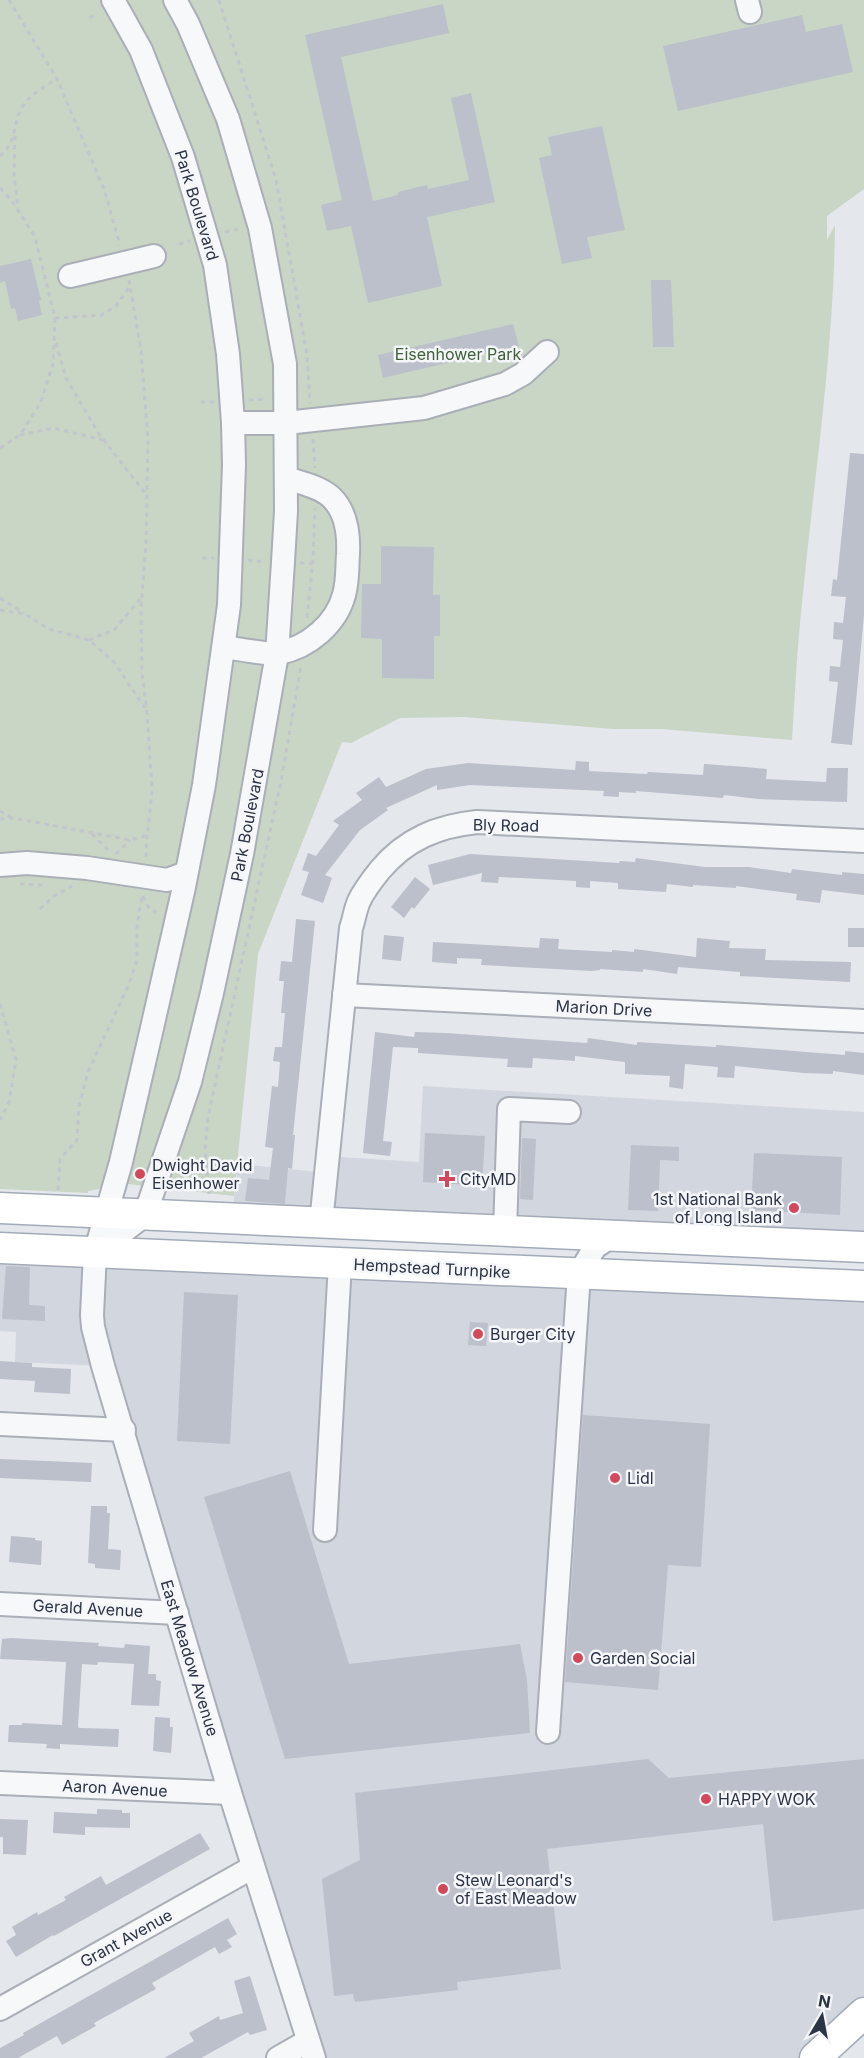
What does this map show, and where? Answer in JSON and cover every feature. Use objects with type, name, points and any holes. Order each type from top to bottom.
[{"type":"main road","points":[[0,1208],[864,1247]]},
{"type":"main road","name":"Hempstead Turnpike","points":[[0,1248],[864,1286]]},
{"type":"main road","points":[[815,2058],[861,2022]]},
{"type":"street","name":"Park Boulevard","points":[[107,1213],[147,1050],[204,785],[225,647],[234,465],[228,354],[215,265],[200,208],[183,157],[141,51],[113,0]]},
{"type":"street","name":"Park Boulevard","points":[[145,1215],[190,1082],[242,854],[278,654],[286,511],[285,364],[259,224],[228,119],[188,24],[175,0]]},
{"type":"street","points":[[70,276],[154,256]]},
{"type":"street","points":[[233,423],[286,423],[424,408],[505,384],[523,374],[547,351]]},
{"type":"street","points":[[225,647],[278,654],[304,645],[333,619],[344,595],[349,534],[342,512],[331,497],[286,478]]},
{"type":"street","name":"Bly Road","points":[[321,1223],[351,928],[359,901],[370,883],[391,857],[413,841],[435,830],[477,822],[864,842]]},
{"type":"street","points":[[6,874],[27,863],[87,868],[166,880],[186,873]]},
{"type":"street","name":"Marion Drive","points":[[344,995],[864,1021]]},
{"type":"street","points":[[505,1231],[509,1109],[569,1112]]},
{"type":"street","name":"East Meadow Avenue","points":[[107,1213],[95,1253],[93,1327],[230,1793],[311,2049]]},
{"type":"street","points":[[95,1253],[145,1215]]},
{"type":"street","points":[[548,1732],[579,1274],[595,1247],[612,1236]]},
{"type":"street","points":[[324,1530],[340,1263]]},
{"type":"street","points":[[0,1424],[124,1431]]},
{"type":"street","name":"Gerald Avenue","points":[[0,1604],[177,1613]]},
{"type":"street","name":"Aaron Avenue","points":[[0,1783],[230,1793]]},
{"type":"street","name":"Grant Avenue","points":[[0,2009],[253,1867]]},
{"type":"street","points":[[278,2058],[311,2049]]},
{"type":"path","points":[[9,0],[57,79],[104,189],[130,285],[142,362],[148,440],[142,597],[142,673],[152,790],[144,876]]},
{"type":"path","points":[[219,0],[276,180],[307,355],[310,404]]},
{"type":"path","points":[[18,210],[14,175],[15,135],[21,110],[37,91],[57,79]]},
{"type":"path","points":[[0,156],[15,135]]},
{"type":"path","points":[[0,188],[18,210],[35,237],[55,318],[53,364],[40,404],[20,435]]},
{"type":"path","points":[[223,232],[250,226]]},
{"type":"path","points":[[55,318],[102,315],[116,306],[130,285]]},
{"type":"path","points":[[54,338],[66,378],[104,440],[147,495]]},
{"type":"path","points":[[241,401],[272,399]]},
{"type":"path","points":[[201,402],[220,401]]},
{"type":"path","points":[[0,448],[20,435],[54,428],[104,440]]},
{"type":"path","points":[[241,560],[273,562]]},
{"type":"path","points":[[89,640],[114,630],[142,597]]},
{"type":"path","points":[[0,598],[49,629],[89,640],[114,662],[147,712]]},
{"type":"path","points":[[0,610],[25,614]]},
{"type":"path","points":[[0,811],[13,818]]},
{"type":"path","points":[[0,819],[13,818],[130,840],[143,837],[147,832]]},
{"type":"path","points":[[91,833],[114,856],[130,840]]},
{"type":"path","points":[[6,874],[48,885]]},
{"type":"path","points":[[40,909],[54,896],[72,886],[60,886]]},
{"type":"path","points":[[57,1194],[60,1159],[77,1140],[79,1106],[88,1072],[128,986],[137,961],[142,892],[149,908],[164,917]]},
{"type":"path","points":[[0,1004],[16,1060],[9,1102],[0,1120]]},
{"type":"shaded area","points":[[423,1086],[864,1112],[864,1242],[232,1215],[238,1164],[338,1174],[339,1157],[419,1162]]},
{"type":"shaded area","points":[[0,1250],[864,1285],[864,2013],[815,2058],[314,2058],[103,1366],[15,1362],[16,1332],[0,1331]]},
{"type":"green space","name":"Eisenhower Park","points":[[0,0],[864,0],[864,189],[827,216],[827,240],[835,225],[831,320],[800,620],[792,740],[662,729],[614,729],[464,717],[400,718],[351,743],[342,742],[258,954],[234,1196],[128,1184],[88,1191],[88,1193],[0,1189]]},
{"type":"building","points":[[443,4],[449,33],[341,57],[373,201],[427,185],[428,189],[469,180],[451,98],[471,93],[495,202],[427,217],[442,286],[368,303],[351,226],[327,231],[321,205],[342,200],[305,35]]},
{"type":"building","points":[[802,15],[806,32],[842,24],[853,72],[678,111],[663,46]]},
{"type":"building","points":[[602,126],[625,230],[587,237],[592,258],[562,264],[539,158],[552,155],[548,137]]},
{"type":"building","points":[[31,259],[41,300],[39,301],[42,315],[18,321],[15,308],[11,309],[5,281],[0,283],[0,266]]},
{"type":"building","points":[[651,280],[671,280],[674,347],[653,347]]},
{"type":"building","points":[[513,324],[519,346],[383,378],[378,355]]},
{"type":"building","points":[[850,453],[864,454],[864,615],[852,745],[831,743],[838,682],[829,681],[830,666],[840,667],[843,640],[833,639],[834,622],[843,623],[846,597],[831,596],[833,579],[837,580]]},
{"type":"building","points":[[381,546],[434,547],[433,595],[440,595],[440,636],[434,636],[434,679],[382,678],[382,639],[361,638],[362,584],[381,584]]},
{"type":"building","points":[[576,761],[589,762],[589,771],[703,775],[704,764],[767,769],[766,779],[826,782],[827,768],[848,768],[847,802],[758,799],[724,795],[723,798],[636,791],[636,793],[619,792],[619,797],[603,796],[604,791],[470,785],[437,790],[437,785],[386,808],[388,810],[360,830],[325,875],[332,878],[323,903],[301,895],[309,872],[302,870],[308,853],[316,856],[339,825],[333,821],[362,800],[356,793],[379,777],[386,787],[426,769],[468,763],[575,770]]},
{"type":"building","points":[[470,854],[619,863],[620,861],[635,862],[636,858],[705,867],[749,867],[791,873],[792,869],[842,875],[842,872],[864,874],[864,895],[822,890],[820,903],[796,900],[797,894],[736,886],[736,888],[693,885],[693,887],[667,884],[666,892],[618,889],[618,883],[590,881],[590,888],[576,887],[576,881],[522,878],[499,877],[498,883],[481,882],[482,873],[433,885],[428,865]]},
{"type":"building","points":[[415,877],[430,889],[404,918],[391,907]]},
{"type":"building","points":[[296,919],[315,921],[293,1135],[295,1135],[292,1169],[288,1168],[285,1204],[245,1201],[248,1178],[269,1180],[273,1148],[265,1147],[272,1086],[278,1087],[280,1062],[273,1061],[275,1047],[282,1047],[285,1013],[281,1013],[284,981],[279,981],[281,961],[292,962]]},
{"type":"building","points":[[848,928],[864,928],[864,947],[848,947]]},
{"type":"building","points":[[384,935],[404,937],[401,961],[382,959]]},
{"type":"building","points":[[540,938],[559,939],[558,949],[634,952],[634,949],[696,957],[697,938],[730,941],[729,948],[766,949],[765,960],[851,962],[850,982],[740,976],[740,972],[678,967],[677,974],[643,969],[643,972],[600,969],[592,971],[481,965],[482,959],[457,958],[457,964],[432,962],[433,942],[539,948]]},
{"type":"building","points":[[375,1032],[414,1037],[415,1032],[446,1033],[587,1043],[588,1038],[637,1045],[637,1042],[716,1047],[716,1045],[845,1055],[845,1051],[864,1053],[864,1075],[833,1071],[833,1074],[804,1073],[735,1066],[734,1078],[717,1077],[718,1067],[685,1064],[683,1089],[669,1087],[670,1076],[625,1074],[625,1062],[575,1056],[575,1061],[533,1058],[532,1068],[507,1067],[508,1059],[418,1053],[418,1048],[393,1047],[383,1141],[392,1142],[390,1156],[363,1153]]},
{"type":"building","points":[[425,1133],[485,1136],[482,1186],[423,1182]]},
{"type":"building","points":[[522,1138],[536,1139],[533,1200],[520,1199]]},
{"type":"building","points":[[631,1145],[679,1147],[679,1161],[660,1160],[658,1211],[628,1210]]},
{"type":"building","points":[[754,1153],[842,1157],[840,1215],[751,1210]]},
{"type":"building","points":[[6,1266],[30,1267],[29,1305],[45,1306],[45,1321],[2,1319]]},
{"type":"building","points":[[184,1292],[238,1295],[230,1444],[177,1441]]},
{"type":"building","name":"Burger City","points":[[470,1322],[488,1323],[486,1346],[468,1345]]},
{"type":"building","points":[[0,1361],[32,1363],[32,1367],[71,1369],[70,1394],[34,1392],[35,1381],[0,1379]]},
{"type":"building","points":[[583,1415],[710,1424],[701,1567],[668,1565],[658,1690],[565,1682]]},
{"type":"building","points":[[0,1459],[92,1463],[91,1482],[0,1478]]},
{"type":"building","points":[[290,1471],[349,1664],[520,1644],[527,1680],[530,1733],[285,1759],[204,1497]]},
{"type":"building","points":[[91,1506],[107,1506],[107,1513],[110,1513],[108,1549],[121,1550],[120,1570],[95,1568],[95,1564],[88,1563]]},
{"type":"building","points":[[11,1536],[35,1538],[35,1540],[42,1541],[41,1565],[9,1562]]},
{"type":"building","points":[[2,1639],[99,1643],[98,1646],[124,1648],[125,1644],[150,1646],[148,1674],[156,1674],[156,1680],[161,1681],[159,1706],[131,1705],[134,1664],[98,1662],[97,1665],[82,1664],[78,1726],[79,1728],[119,1729],[118,1747],[60,1744],[60,1749],[46,1748],[47,1744],[8,1742],[9,1725],[22,1725],[22,1723],[62,1725],[66,1662],[0,1659]]},
{"type":"building","points":[[155,1717],[170,1718],[170,1727],[173,1727],[171,1753],[153,1751]]},
{"type":"building","points":[[648,1759],[669,1778],[864,1759],[864,1909],[773,1921],[763,1824],[547,1849],[561,1969],[457,1982],[458,1990],[355,2002],[353,1994],[334,1996],[322,1879],[360,1860],[355,1793]]},
{"type":"building","points":[[97,1809],[122,1810],[122,1813],[130,1813],[130,1828],[85,1827],[85,1835],[53,1833],[54,1812],[97,1814]]},
{"type":"building","points":[[0,1819],[28,1820],[26,1855],[3,1854]]},
{"type":"building","points":[[200,1833],[210,1849],[54,1936],[16,1957],[6,1941],[16,1935],[12,1927],[37,1912],[38,1915],[66,1900],[64,1897],[101,1876],[106,1885]]},
{"type":"building","points":[[228,1918],[237,1934],[227,1940],[232,1947],[219,1954],[215,1947],[152,1983],[156,1989],[94,2023],[96,2026],[62,2045],[57,2036],[18,2058],[0,2058],[0,2048],[24,2035],[23,2033]]},
{"type":"building","points":[[250,1976],[267,2030],[250,2035],[248,2032],[201,2058],[164,2058],[194,2041],[189,2033],[219,2016],[220,2020],[243,2013],[234,1981]]},
{"type":"place","name":"Dwight David Eisenhower","points":[[140,1174]]},
{"type":"place","name":"CityMD","points":[[447,1179]]},
{"type":"place","name":"1st National Bank of Long Island","points":[[794,1208]]},
{"type":"place","name":"Burger City","points":[[478,1334]]},
{"type":"place","name":"Lidl","points":[[615,1478]]},
{"type":"place","name":"Garden Social","points":[[578,1658]]},
{"type":"place","name":"HAPPY WOK","points":[[706,1799]]},
{"type":"place","name":"Stew Leonard's of East Meadow","points":[[443,1889]]}]
